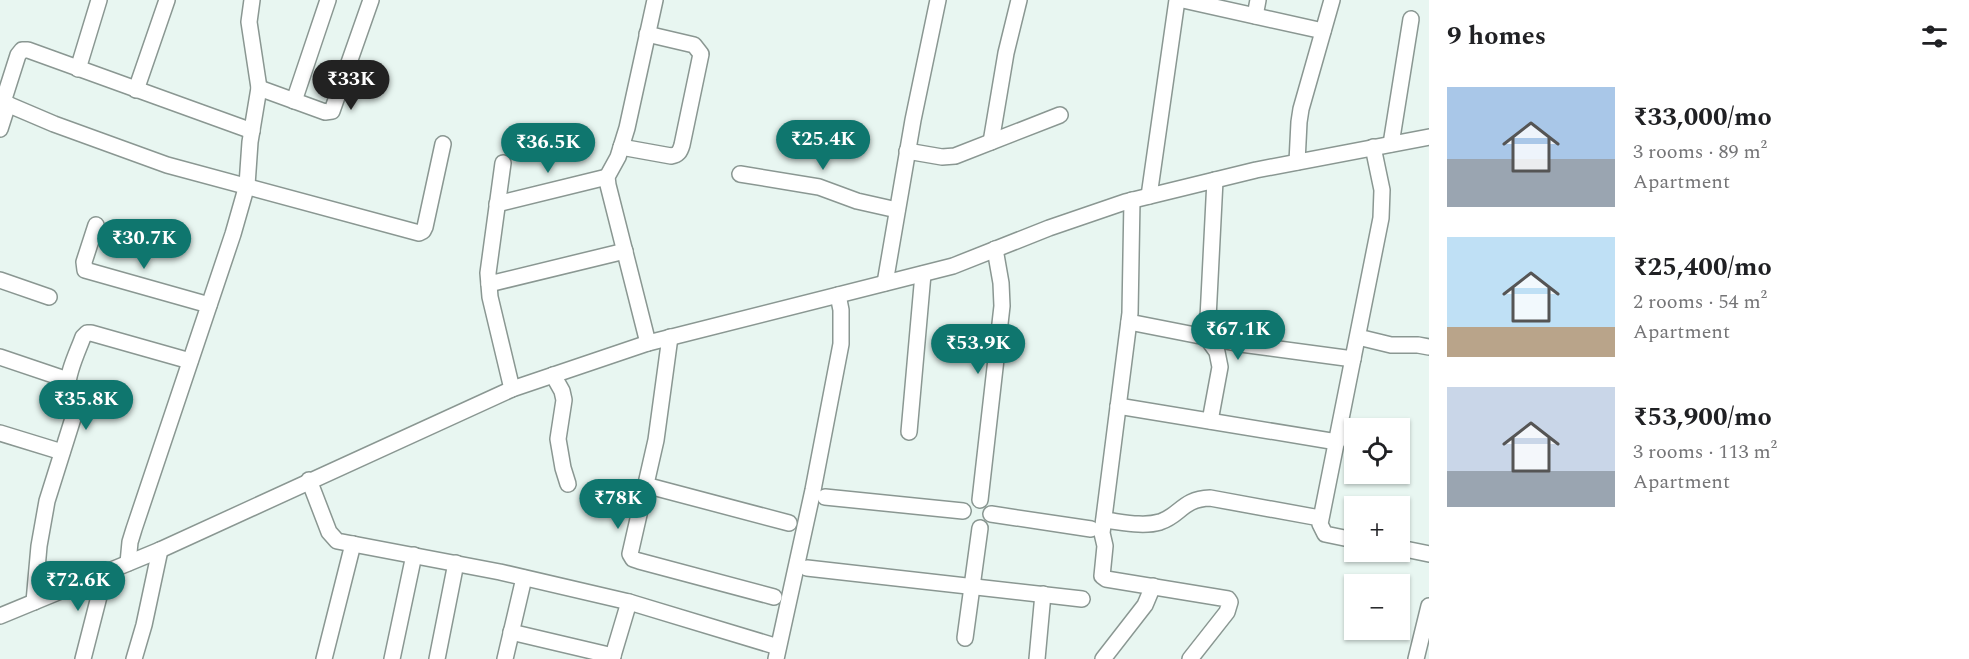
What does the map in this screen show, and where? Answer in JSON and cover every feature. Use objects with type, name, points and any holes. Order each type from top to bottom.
[{"type":"street","points":[[78,69],[99,0]]},
{"type":"street","points":[[136,90],[167,0]]},
{"type":"street","points":[[128,563],[134,529],[242,207],[247,185],[259,88],[249,22],[252,0]]},
{"type":"street","points":[[294,101],[328,0]]},
{"type":"street","points":[[259,88],[325,112],[332,111],[371,0]]},
{"type":"street","points":[[648,343],[607,177],[627,128],[655,0]]},
{"type":"street","points":[[885,283],[907,152],[938,0]]},
{"type":"street","points":[[991,142],[1006,53],[1019,0]]},
{"type":"street","points":[[1149,196],[1177,0]]},
{"type":"street","points":[[1183,0],[1323,31]]},
{"type":"street","points":[[1255,16],[1258,0]]},
{"type":"street","points":[[1297,162],[1301,109],[1332,0]]},
{"type":"street","points":[[1391,144],[1411,19]]},
{"type":"street","points":[[621,147],[670,156],[676,155],[682,145],[701,54],[694,45],[647,34]]},
{"type":"street","points":[[0,129],[4,102],[18,54],[22,50],[28,50],[252,131]]},
{"type":"street","points":[[4,102],[54,124],[167,165],[419,233],[425,227],[443,144]]},
{"type":"street","points":[[907,152],[942,157],[955,156],[1060,115]]},
{"type":"street","points":[[0,616],[160,550],[512,388],[648,343],[952,266],[1049,228],[1132,200],[1297,162],[1429,137]]},
{"type":"street","points":[[1344,538],[1325,534],[1321,530],[1320,518],[1381,218],[1382,190],[1373,147]]},
{"type":"street","points":[[503,163],[488,273],[490,297],[512,388]]},
{"type":"street","points":[[740,174],[819,187],[857,201],[897,210]]},
{"type":"street","points":[[497,204],[607,177]]},
{"type":"street","points":[[1209,421],[1220,367],[1217,352],[1207,338],[1215,180]]},
{"type":"street","points":[[1132,200],[1129,322],[1118,406],[1097,525],[1102,533],[1105,546],[1102,573],[1103,578],[1224,597],[1230,602],[1227,612],[1190,659]]},
{"type":"street","points":[[96,225],[84,262],[85,270],[209,305]]},
{"type":"street","points":[[980,500],[1002,306],[1001,283],[995,249]]},
{"type":"street","points":[[489,284],[625,251]]},
{"type":"street","points":[[909,432],[923,274]]},
{"type":"street","points":[[0,280],[49,297]]},
{"type":"street","points":[[309,480],[329,532],[337,540],[456,563],[629,602],[777,653],[813,490],[841,344],[842,319],[838,295]]},
{"type":"street","points":[[1129,322],[1241,344],[1353,359]]},
{"type":"street","points":[[34,602],[46,501],[75,412],[75,406],[68,393],[68,380],[83,337],[87,333],[190,361]]},
{"type":"street","points":[[670,337],[656,440],[630,554],[633,559],[774,597]]},
{"type":"street","points":[[1358,337],[1391,345],[1429,347]]},
{"type":"street","points":[[0,357],[68,380]]},
{"type":"street","points":[[554,375],[564,400],[558,439],[568,484]]},
{"type":"street","points":[[1118,406],[1337,442]]},
{"type":"street","points":[[0,433],[62,452]]},
{"type":"street","points":[[645,485],[789,523]]},
{"type":"street","points":[[825,497],[963,511]]},
{"type":"street","points":[[991,514],[1097,525],[1143,524],[1163,521],[1195,499],[1210,498],[1320,518]]},
{"type":"street","points":[[980,500],[988,505],[991,514],[988,523],[975,528],[964,520],[963,511],[971,501],[980,500]]},
{"type":"street","points":[[965,638],[980,528]]},
{"type":"street","points":[[324,659],[353,544]]},
{"type":"street","points":[[134,659],[144,625],[160,550]]},
{"type":"street","points":[[1410,550],[1429,554]]},
{"type":"street","points":[[392,659],[414,555]]},
{"type":"street","points":[[437,659],[456,563]]},
{"type":"street","points":[[807,568],[1082,599]]},
{"type":"street","points":[[83,659],[105,573]]},
{"type":"street","points":[[505,659],[524,578]]},
{"type":"street","points":[[1103,659],[1145,605],[1153,586]]},
{"type":"street","points":[[1037,659],[1043,594]]},
{"type":"street","points":[[511,632],[612,658],[629,602]]},
{"type":"street","points":[[1416,659],[1427,629],[1429,611]]}]
